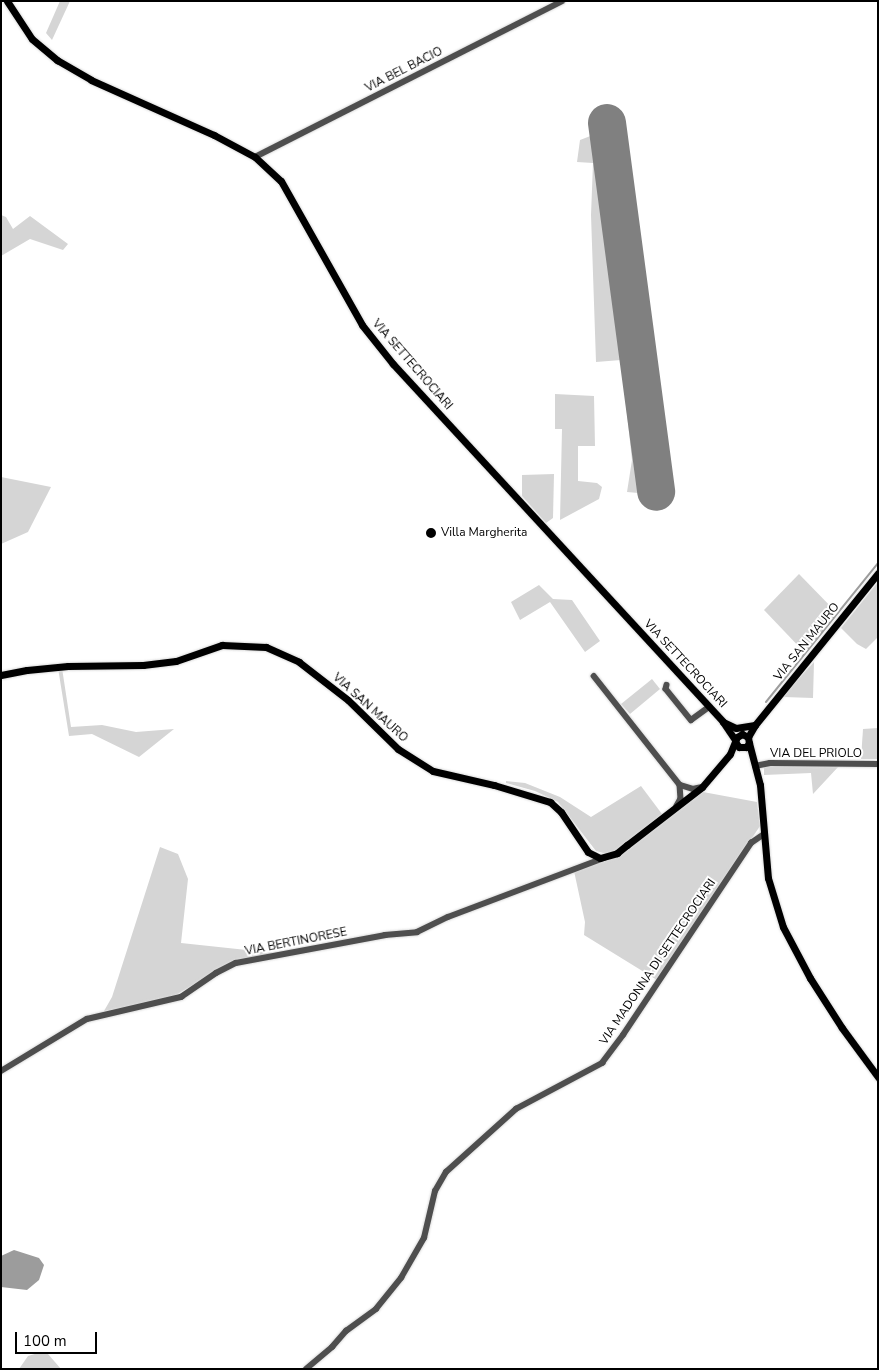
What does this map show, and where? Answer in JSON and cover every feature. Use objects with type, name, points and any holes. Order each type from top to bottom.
[{"type":"main road","name":"VIA SETTECROCIARI","points":[[7,1],[32,39],[57,60],[92,80],[214,135],[255,157],[281,181],[362,325],[393,364],[742,741],[754,763],[760,785],[768,878],[782,927],[810,978],[878,1077]]},
{"type":"main road","name":"VIA SAN MAURO","points":[[1,675],[68,666],[143,665],[176,661],[222,645],[266,647],[290,656],[306,668],[348,700],[398,749],[420,763],[440,773],[494,785],[550,802],[561,812],[588,852],[600,858],[606,858],[627,845],[702,787],[742,741],[878,573]]},
{"type":"main road","points":[[723,722],[736,728],[755,725]]},
{"type":"street","name":"VIA BEL BACIO","points":[[255,157],[562,1]]},
{"type":"street","points":[[594,676],[690,797]]},
{"type":"street","points":[[667,685],[666,690],[691,720],[709,707]]},
{"type":"street","name":"VIA DEL PRIOLO","points":[[754,763],[878,764]]},
{"type":"street","points":[[682,788],[702,787]]},
{"type":"street","points":[[676,807],[681,799],[682,788]]},
{"type":"street","name":"VIA MADONNA DI SETTECROCIARI","points":[[306,1369],[332,1347],[346,1331],[376,1309],[401,1278],[424,1238],[435,1191],[446,1172],[516,1109],[602,1063],[623,1035],[751,843],[763,835]]},
{"type":"street","name":"VIA BERTINORESE","points":[[1,1071],[87,1019],[175,999],[236,963],[385,935],[417,932],[448,917],[606,858]]},
{"type":"shaded area","points":[[60,1],[70,1],[52,40],[46,33]]},
{"type":"shaded area","points":[[602,124],[611,213],[650,494],[627,492],[632,460],[621,360],[596,362],[591,215],[593,163],[577,162],[580,140],[593,135],[594,127]]},
{"type":"shaded area","points":[[1,215],[6,217],[13,229],[30,216],[68,244],[63,250],[30,239],[1,256]]},
{"type":"shaded area","points":[[555,394],[594,396],[595,446],[578,446],[578,481],[597,483],[602,487],[599,499],[560,520],[562,429],[555,429]]},
{"type":"shaded area","points":[[554,474],[553,518],[546,523],[522,496],[522,475]]},
{"type":"shaded area","points":[[1,477],[51,487],[28,532],[1,544]]},
{"type":"shaded area","points":[[799,574],[837,613],[805,653],[764,610]]},
{"type":"shaded area","points":[[878,582],[878,637],[866,649],[857,644],[841,628]]},
{"type":"shaded area","points":[[539,585],[553,599],[572,600],[600,641],[585,652],[550,602],[520,620],[511,602]]},
{"type":"shaded area","points":[[814,662],[813,698],[784,697],[790,688]]},
{"type":"shaded area","points":[[58,668],[62,668],[71,727],[102,725],[136,732],[174,729],[139,757],[92,734],[69,736]]},
{"type":"shaded area","points":[[652,679],[660,689],[630,714],[621,704]]},
{"type":"shaded area","points":[[878,728],[878,759],[861,759],[863,729]]},
{"type":"shaded area","points":[[764,766],[839,766],[813,794],[811,773],[764,775]]},
{"type":"shaded area","points":[[506,781],[525,783],[560,797],[591,817],[641,786],[662,814],[618,849],[607,854],[596,851],[558,802],[535,791],[506,783]]},
{"type":"shaded area","points":[[703,792],[757,802],[760,826],[657,980],[584,935],[585,922],[574,871],[611,858],[634,844]]},
{"type":"shaded area","points":[[160,847],[178,854],[188,879],[181,943],[275,953],[234,961],[167,1000],[104,1011],[112,997]]},
{"type":"shaded area","points":[[14,1250],[39,1258],[44,1265],[39,1280],[27,1290],[1,1287],[1,1256]]},
{"type":"shaded area","points":[[38,1353],[48,1354],[61,1369],[19,1369],[28,1356]]},
{"type":"waterway","points":[[766,702],[878,563]]},
{"type":"runway","points":[[607,123],[656,492]]},
{"type":"place","name":"Villa Margherita","points":[[431,533]]}]
